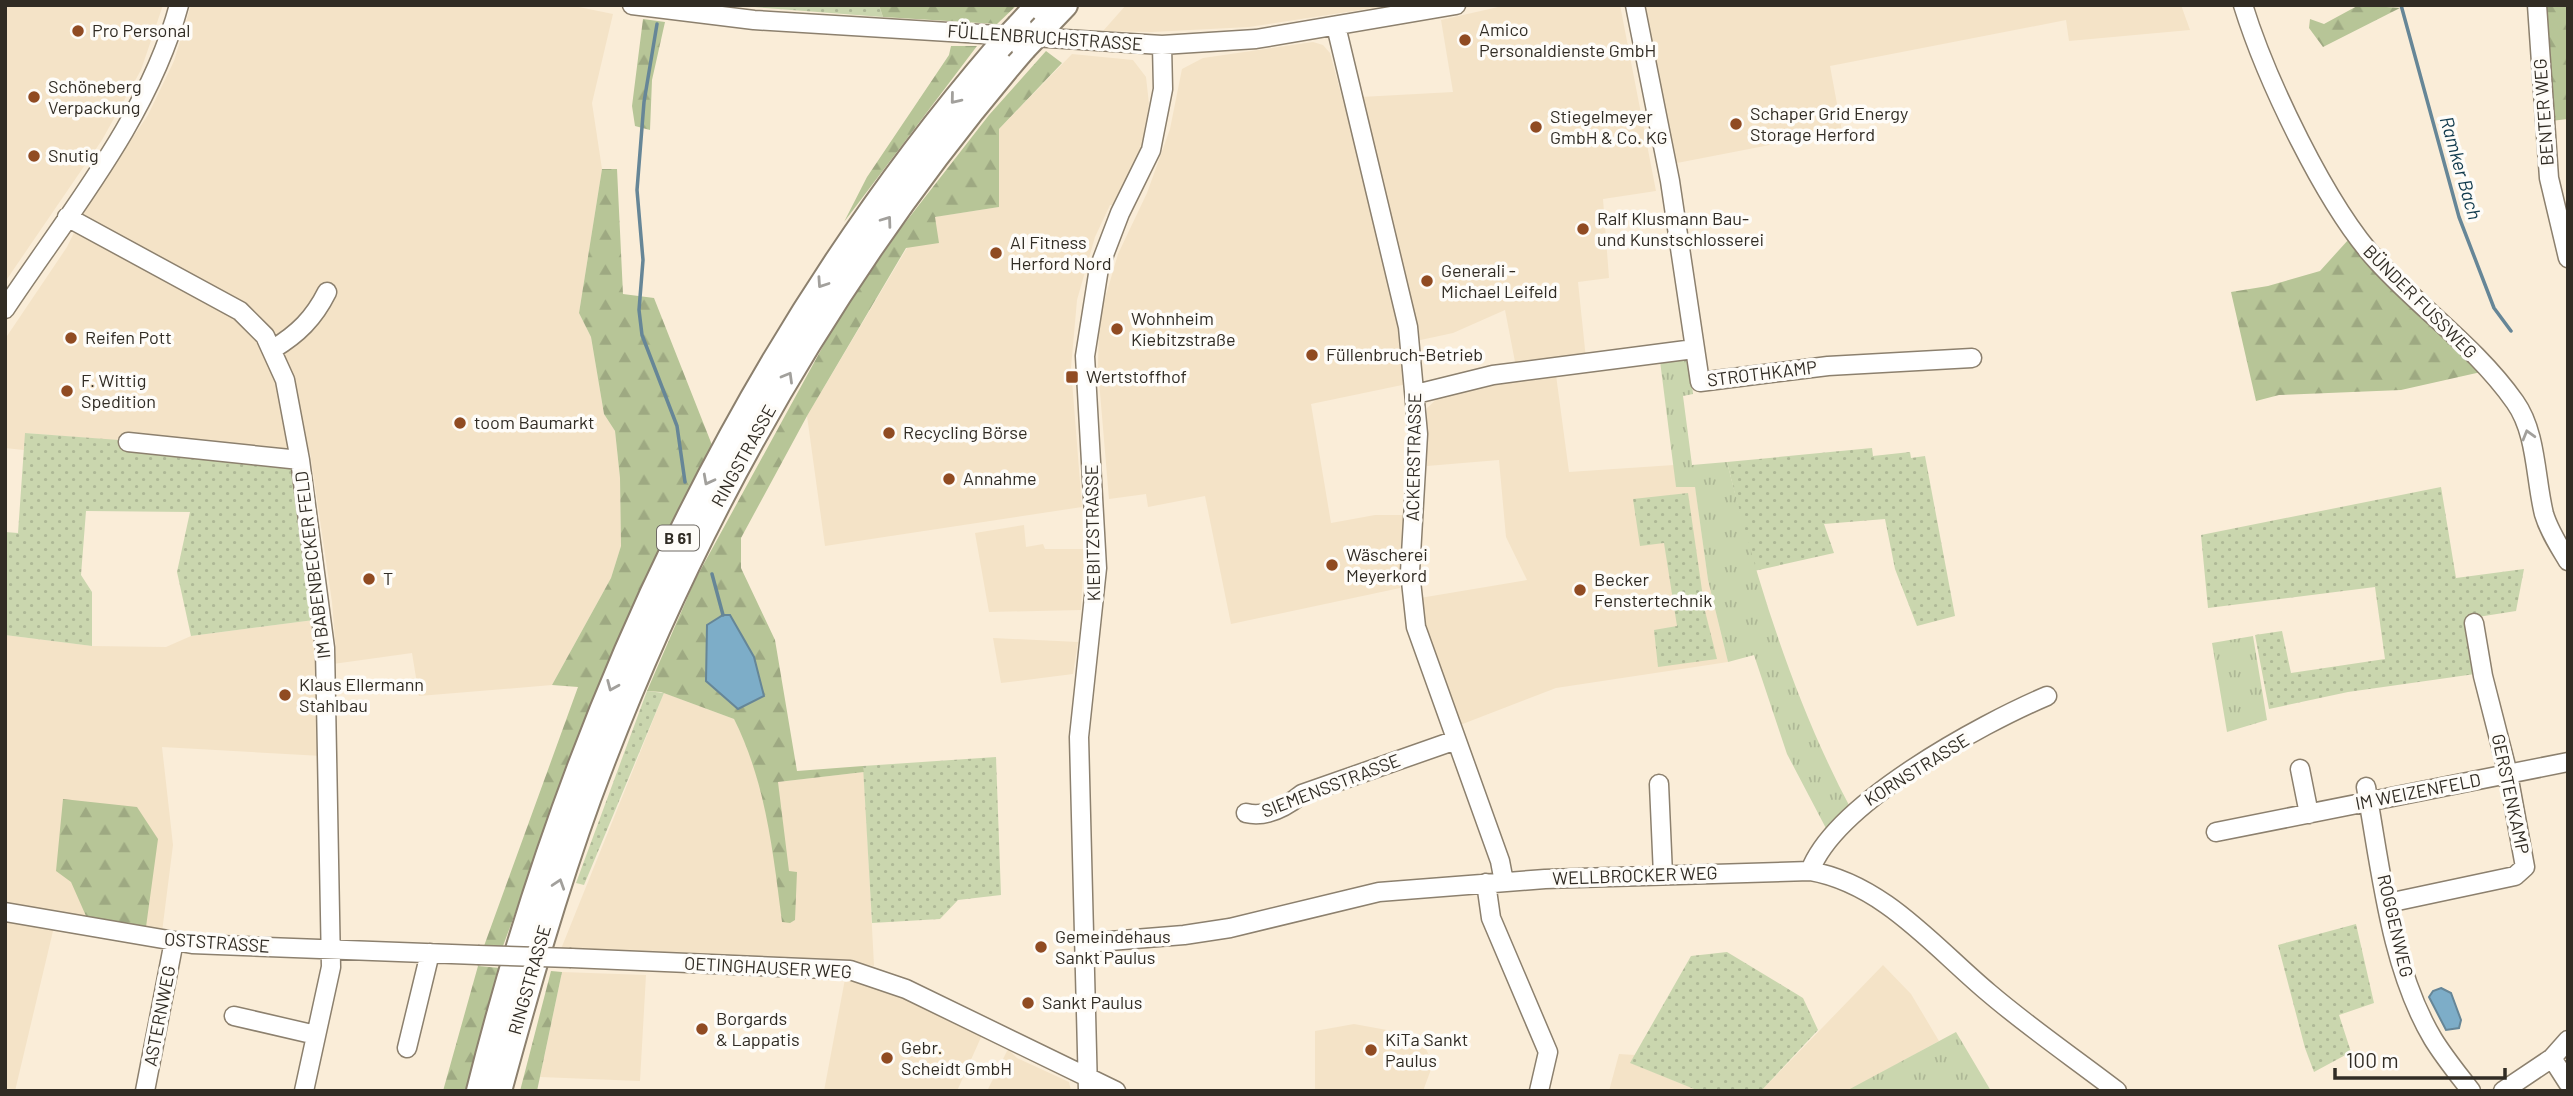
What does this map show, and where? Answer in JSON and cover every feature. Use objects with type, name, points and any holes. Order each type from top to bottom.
[{"type":"highway","name":"RINGSTRASSE","points":[[479,1091],[523,932],[574,779],[642,615],[687,521],[748,405],[816,292],[908,159],[1014,40],[1041,16],[1066,5]]},
{"type":"highway","name":"RINGSTRASSE","points":[[499,1091],[542,937],[590,796],[640,669],[705,530],[778,394],[878,233],[965,118],[1014,40]]},
{"type":"street","points":[[5,309],[145,95],[168,44],[179,5]]},
{"type":"street","name":"FÜLLENBRUCHSTRASSE","points":[[632,5],[754,20],[1162,45],[1256,39],[1456,5]]},
{"type":"street","points":[[1635,5],[1670,181],[1694,349]]},
{"type":"street","name":"BÜNDER FUSSWEG","points":[[2243,5],[2273,83],[2311,157],[2361,244],[2411,296],[2435,315],[2515,401],[2529,434],[2547,524],[2568,561]]},
{"type":"street","name":"BENTER WEG","points":[[2537,5],[2549,178],[2568,258]]},
{"type":"street","name":"ACKERSTRASSE","points":[[1335,26],[1399,284],[1416,394],[1417,460],[1409,572],[1416,627],[1500,861],[1491,918],[1548,1052],[1539,1091]]},
{"type":"street","name":"KIEBITZSTRASSE","points":[[1088,1084],[1079,737],[1097,568],[1084,356],[1099,268],[1154,140],[1163,89],[1162,45]]},
{"type":"street","name":"IM BABENBECKER FELD","points":[[66,216],[240,311],[255,325],[273,349],[285,380],[300,460],[324,635],[331,950],[328,986],[304,1091]]},
{"type":"street","points":[[273,349],[297,334],[317,311],[327,292]]},
{"type":"street","name":"STROTHKAMP","points":[[1416,394],[1493,375],[1694,349],[1698,379],[1703,384],[1828,366],[1972,358]]},
{"type":"street","points":[[128,442],[300,460]]},
{"type":"street","name":"GERSTENKAMP","points":[[2388,903],[2521,873],[2525,859],[2508,774],[2483,676],[2474,623]]},
{"type":"street","name":"KORNSTRASSE","points":[[1810,871],[1824,844],[1864,803],[1927,762],[2047,696]]},
{"type":"street","name":"SIEMENSSTRASSE","points":[[1246,813],[1259,816],[1288,805],[1302,793],[1456,740]]},
{"type":"street","name":"IM WEIZENFELD","points":[[2216,832],[2309,814],[2367,795],[2508,774],[2568,762]]},
{"type":"street","points":[[2300,769],[2309,814]]},
{"type":"street","points":[[1659,784],[1663,875]]},
{"type":"street","name":"ROGGENWEG","points":[[2367,795],[2400,960],[2424,1022],[2471,1091]]},
{"type":"street","name":"WELLBROCKER WEG","points":[[1085,943],[1184,935],[1230,928],[1379,892],[1495,882],[1810,871],[1840,879],[1911,922],[1989,993],[2117,1091]]},
{"type":"street","name":"OSTSTRASSE","points":[[5,912],[174,942],[478,955]]},
{"type":"street","name":"ASTERNWEG","points":[[145,1091],[174,942]]},
{"type":"street","points":[[407,1048],[430,953]]},
{"type":"street","name":"OETINGHAUSER WEG","points":[[478,955],[850,970],[906,989],[1088,1084],[1116,1091]]},
{"type":"street","points":[[234,1016],[316,1035]]},
{"type":"street","points":[[2503,1091],[2552,1058],[2568,1040]]},
{"type":"street","points":[[2552,1058],[2568,1083]]},
{"type":"shaded area","points":[[5,5],[163,5],[141,70],[102,140],[5,282]]},
{"type":"shaded area","points":[[191,5],[569,5],[613,14],[592,103],[602,169],[579,313],[591,337],[604,414],[615,431],[620,478],[621,546],[611,578],[552,685],[419,696],[412,653],[333,664],[336,652],[332,602],[310,452],[285,454],[26,433],[24,450],[5,448],[5,339],[67,247],[90,200],[148,115],[174,61]]},
{"type":"shaded area","points":[[1126,5],[1393,5],[1249,27],[1152,32],[1103,31]]},
{"type":"shaded area","points":[[1507,5],[1620,5],[1656,191],[1603,199],[1609,278],[1578,282],[1586,359],[1516,367],[1505,310],[1453,333],[1402,344],[1407,384],[1311,404],[1331,523],[1375,515],[1406,515],[1400,588],[1231,624],[1205,496],[1148,507],[1146,494],[1109,499],[1098,369],[1099,319],[1118,254],[1147,193],[1170,129],[1182,69],[1203,58],[1313,42],[1323,45],[1330,53],[1344,105],[1361,97],[1453,92],[1441,20]]},
{"type":"shaded area","points":[[1644,5],[2181,5],[2190,30],[2069,41],[2066,20],[1830,66],[1842,131],[1677,163]]},
{"type":"shaded area","points":[[1072,54],[1133,60],[1146,77],[1149,104],[1142,145],[1131,173],[1114,205],[1110,205],[1095,237],[1077,300],[1071,368],[1082,507],[825,546],[807,416],[907,248],[934,217],[999,207],[999,129]]},
{"type":"shaded area","points":[[1556,375],[1569,472],[1674,465],[1676,487],[1695,486],[1708,580],[1728,662],[1556,688],[1460,725],[1425,627],[1420,598],[1527,580],[1506,537],[1499,460],[1427,466],[1427,408],[1438,398],[1476,386]]},
{"type":"shaded area","points":[[1024,525],[1026,547],[1043,544],[1045,549],[1084,549],[1081,610],[989,612],[975,533]]},
{"type":"shaded area","points":[[314,620],[322,756],[162,747],[173,845],[162,932],[86,916],[53,931],[15,1091],[5,1091],[5,635],[92,646],[166,647],[191,636]]},
{"type":"shaded area","points":[[993,638],[1078,642],[1073,674],[1001,683]]},
{"type":"shaded area","points":[[664,693],[734,719],[749,749],[759,784],[864,772],[874,966],[849,961],[561,949]]},
{"type":"shaded area","points":[[1883,965],[1911,994],[1939,1041],[1848,1091],[1761,1091]]},
{"type":"shaded area","points":[[562,972],[646,975],[640,1081],[540,1077]]},
{"type":"shaded area","points":[[845,979],[921,1004],[982,1035],[957,1091],[824,1091]]},
{"type":"shaded area","name":"KiTa Sankt Paulus","points":[[1354,1024],[1420,1036],[1433,1064],[1423,1091],[1315,1091],[1315,1031]]},
{"type":"shaded area","points":[[1008,1049],[1017,1058],[1069,1082],[1071,1091],[987,1091]]},
{"type":"shaded area","points":[[1619,1054],[1635,1055],[1631,1063],[1699,1091],[1609,1091]]},
{"type":"green space","points":[[728,5],[879,5],[883,17]]},
{"type":"green space","points":[[879,5],[1017,5],[997,24],[883,17]]},
{"type":"green space","points":[[2359,5],[2400,8],[2323,47],[2309,28],[2310,19],[2324,24]]},
{"type":"green space","points":[[2543,5],[2567,5],[2568,119],[2551,121]]},
{"type":"green space","points":[[643,19],[665,22],[652,80],[650,130],[635,126],[632,106]]},
{"type":"green space","points":[[951,46],[977,46],[844,222],[867,177],[949,55]]},
{"type":"green space","points":[[1046,51],[1062,63],[999,129],[999,207],[935,217],[939,243],[906,248],[807,416],[741,538],[741,568],[775,640],[797,771],[863,766],[864,772],[778,782],[789,871],[797,872],[795,920],[790,923],[782,922],[767,818],[754,768],[734,719],[661,692],[647,691],[695,580],[839,317],[901,228],[989,115]]},
{"type":"green space","points":[[602,169],[617,169],[623,294],[654,298],[712,445],[650,571],[598,688],[503,946],[484,946],[578,687],[552,685],[611,578],[621,546],[620,478],[615,431],[604,414],[591,337],[579,313]]},
{"type":"green space","points":[[2349,239],[2481,372],[2401,390],[2279,395],[2256,401],[2231,292],[2268,286],[2320,271]]},
{"type":"green space","points":[[1683,358],[1690,364],[1693,394],[1683,396],[1692,465],[1727,462],[1764,595],[1794,683],[1830,768],[1851,809],[1829,834],[1787,754],[1754,655],[1728,662],[1708,580],[1695,487],[1676,487],[1660,361]]},
{"type":"green space","points":[[25,433],[119,440],[136,446],[291,464],[314,620],[191,636],[177,572],[190,512],[86,511],[81,575],[92,592],[92,646],[5,635],[5,532],[18,533]]},
{"type":"green space","points":[[1872,448],[1873,456],[1910,452],[1911,458],[1925,456],[1955,616],[1917,626],[1895,569],[1885,519],[1824,524],[1834,553],[1754,571],[1727,462]]},
{"type":"green space","points":[[2441,487],[2456,578],[2524,569],[2516,611],[2465,619],[2475,674],[2348,692],[2269,709],[2255,635],[2282,631],[2291,673],[2385,659],[2375,587],[2208,608],[2201,535]]},
{"type":"green space","points":[[1688,493],[1705,611],[1717,659],[1658,667],[1654,630],[1677,626],[1664,543],[1640,546],[1633,499]]},
{"type":"green space","points":[[2253,636],[2267,720],[2227,732],[2212,643]]},
{"type":"green space","points":[[647,691],[664,693],[584,885],[576,883]]},
{"type":"green space","points":[[996,757],[1001,895],[958,900],[940,919],[872,923],[863,766]]},
{"type":"green space","points":[[63,799],[137,807],[158,839],[146,927],[86,916],[71,882],[56,871]]},
{"type":"green space","points":[[2356,924],[2374,1003],[2339,1015],[2351,1052],[2314,1072],[2305,1048],[2278,945]]},
{"type":"green space","points":[[1727,952],[1803,998],[1818,1030],[1761,1091],[1699,1091],[1630,1063],[1691,956]]},
{"type":"green space","points":[[478,966],[500,968],[466,1091],[443,1091]]},
{"type":"green space","points":[[551,971],[562,972],[537,1091],[520,1091]]},
{"type":"green space","points":[[1956,1032],[1991,1091],[1848,1091],[1848,1090]]},
{"type":"water","points":[[723,615],[730,615],[754,657],[764,696],[738,709],[706,681],[707,625]]},
{"type":"water","points":[[2441,988],[2451,993],[2461,1020],[2459,1028],[2446,1030],[2429,997],[2433,991]]},
{"type":"waterway","name":"Ramker Bach","points":[[2401,5],[2459,217],[2494,308],[2511,331]]},
{"type":"waterway","points":[[657,24],[644,102],[637,190],[643,260],[639,310],[642,335],[677,426],[685,482]]},
{"type":"waterway","points":[[712,574],[723,615]]},
{"type":"place","name":"Pro Personal","points":[[78,31]]},
{"type":"place","name":"Amico Personaldienste GmbH","points":[[1465,40]]},
{"type":"place","name":"Schöneberg Verpackung","points":[[34,97]]},
{"type":"place","name":"Schaper Grid Energy Storage Herford","points":[[1736,124]]},
{"type":"place","name":"Stiegelmeyer GmbH & Co. KG","points":[[1536,127]]},
{"type":"place","name":"Snutig","points":[[34,156]]},
{"type":"place","name":"Ralf Klusmann Bau- und Kunstschlosserei","points":[[1583,229]]},
{"type":"place","name":"AI Fitness Herford Nord","points":[[996,253]]},
{"type":"place","name":"Generali - Michael Leifeld","points":[[1427,281]]},
{"type":"place","name":"Wohnheim Kiebitzstraße","points":[[1117,329]]},
{"type":"place","name":"Reifen Pott","points":[[71,338]]},
{"type":"place","name":"Füllenbruch-Betrieb","points":[[1312,355]]},
{"type":"place","name":"Wertstoffhof","points":[[1072,377]]},
{"type":"place","name":"F. Wittig Spedition","points":[[67,391]]},
{"type":"place","name":"toom Baumarkt","points":[[460,423]]},
{"type":"place","name":"Recycling Börse","points":[[889,433]]},
{"type":"place","name":"Annahme","points":[[949,479]]},
{"type":"place","name":"Wäscherei Meyerkord","points":[[1332,565]]},
{"type":"place","name":"T","points":[[369,579]]},
{"type":"place","name":"Becker Fenstertechnik","points":[[1580,590]]},
{"type":"place","name":"Klaus Ellermann Stahlbau","points":[[285,695]]},
{"type":"place","name":"Gemeindehaus Sankt Paulus","points":[[1041,947]]},
{"type":"place","name":"Sankt Paulus","points":[[1028,1003]]},
{"type":"place","name":"Borgards & Lappatis","points":[[702,1029]]},
{"type":"place","name":"KiTa Sankt Paulus","points":[[1371,1050]]},
{"type":"place","name":"Gebr. Scheidt GmbH","points":[[887,1058]]}]
